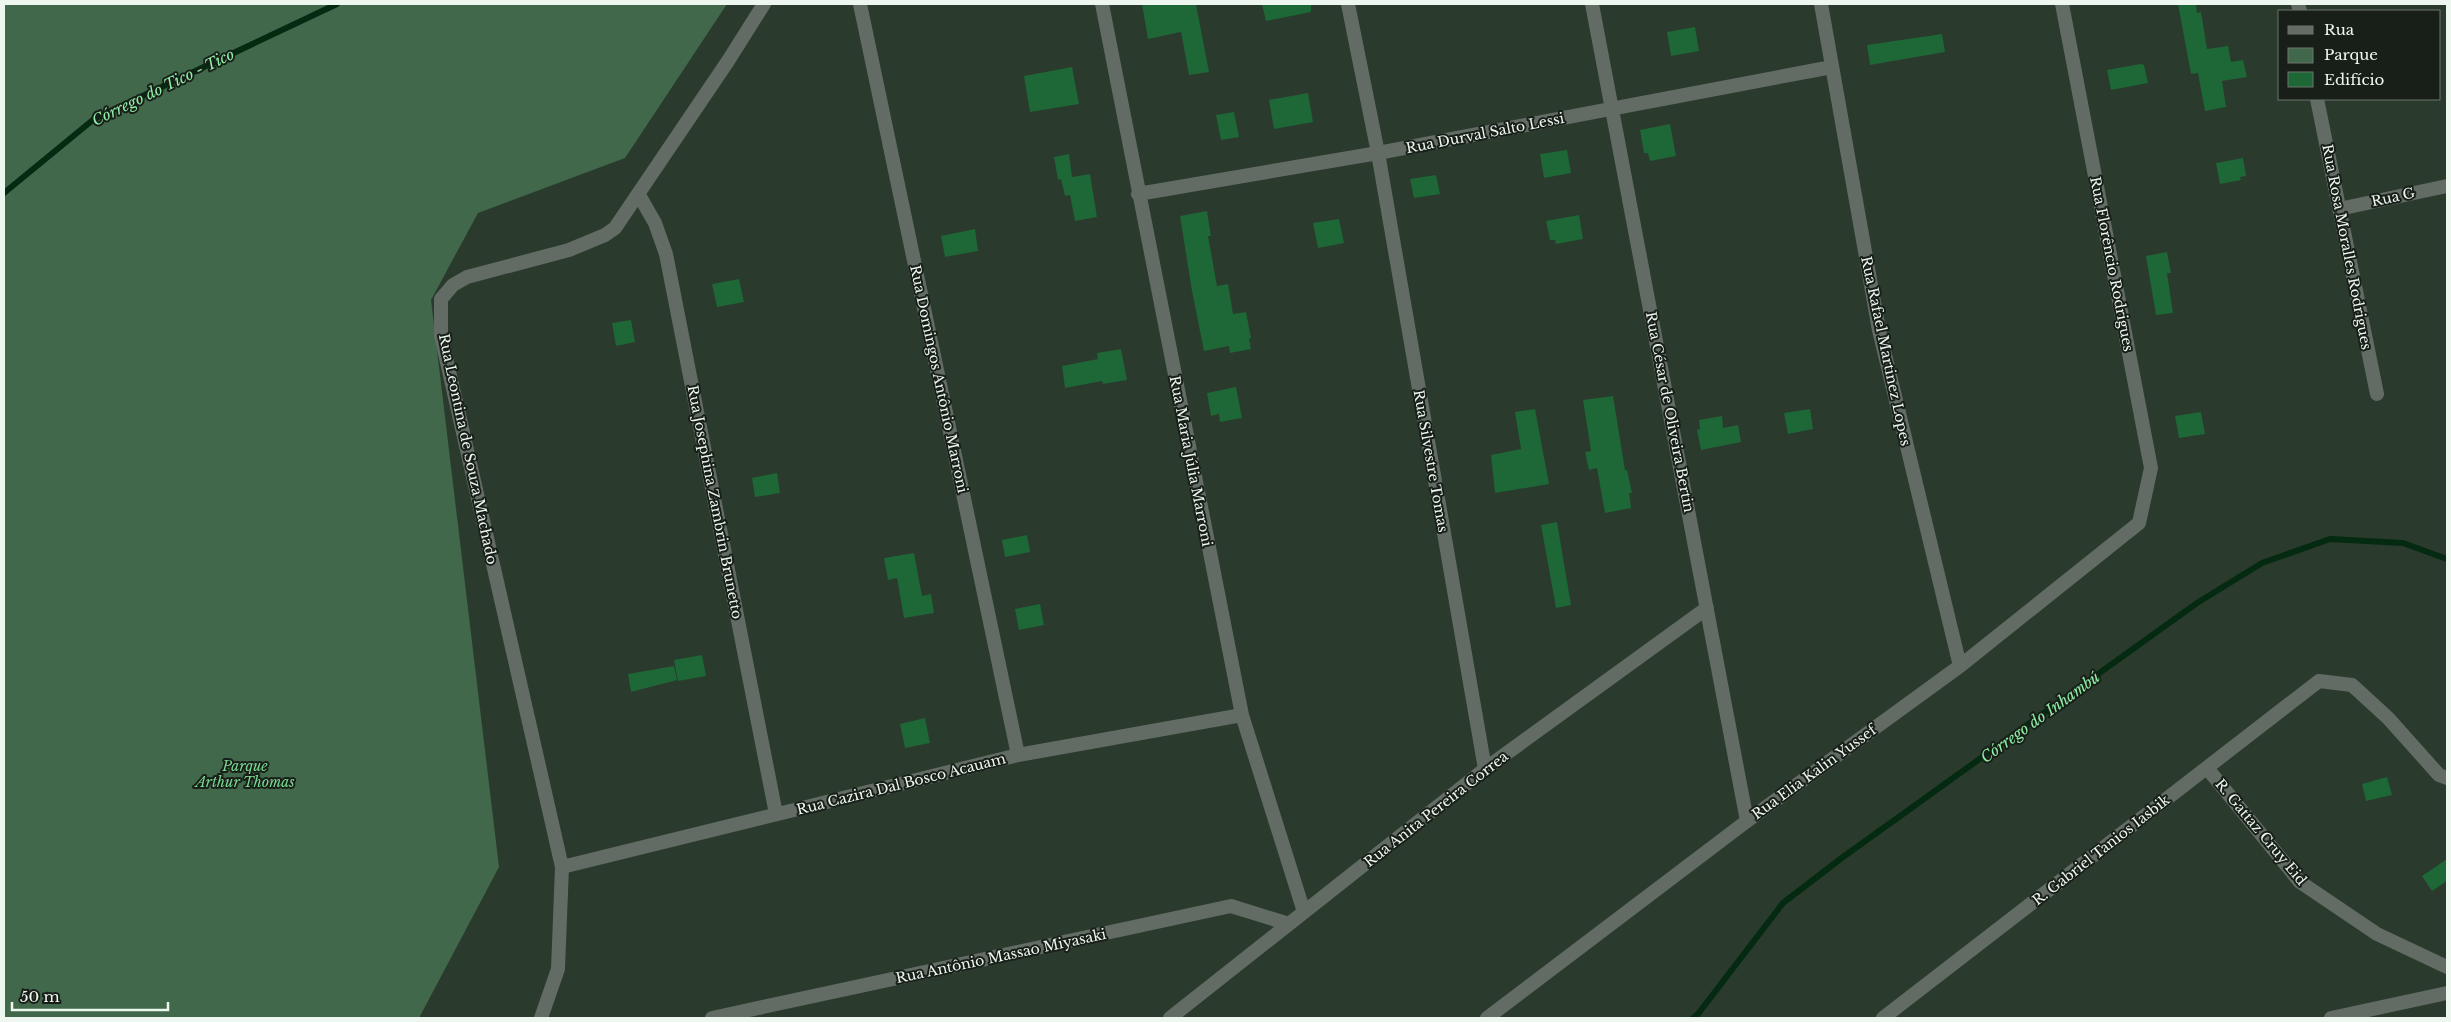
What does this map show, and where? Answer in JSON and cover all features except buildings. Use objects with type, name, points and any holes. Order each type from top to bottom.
[{"type":"street","name":"Rua Leontina de Souza Machado","points":[[541,1018],[558,969],[562,867],[441,336],[441,299],[453,285],[468,277],[569,250],[605,235],[615,228],[728,62],[764,4]]},
{"type":"street","name":"Rua Domingos Antônio Marroni","points":[[860,4],[1018,755]]},
{"type":"street","name":"Rua Maria Júlia Marroni","points":[[1102,4],[1242,715],[1304,912]]},
{"type":"street","name":"Rua Silvestre Tomas","points":[[1348,4],[1378,153],[1485,769]]},
{"type":"street","name":"Rua César de Oliveira Bertin","points":[[1592,4],[1614,109],[1747,821]]},
{"type":"street","name":"Rua Rafael Martinez Lopes","points":[[1821,4],[1879,330],[1960,666]]},
{"type":"street","name":"Rua Florêncio Rodrigues","points":[[2062,4],[2151,468],[2139,524]]},
{"type":"street","name":"Rua Durval Salto Lessi","points":[[1138,194],[1378,153],[1832,67]]},
{"type":"street","name":"Rua Rosa Moralles Rodrigues","points":[[2317,100],[2377,394]]},
{"type":"street","name":"Rua G","points":[[2339,209],[2447,186]]},
{"type":"street","name":"Rua Josephina Zambrin Brunetto","points":[[639,195],[654,223],[666,254],[776,814]]},
{"type":"street","name":"Rua Elia Kalin Yussef","points":[[1487,1018],[1747,821],[1960,666],[2139,524]]},
{"type":"street","name":"Rua Anita Pereira Correa","points":[[1170,1018],[1485,769],[1707,608]]},
{"type":"street","name":"R. Gabriel Tanios Iasbik","points":[[1883,1018],[2319,681],[2352,685],[2388,718],[2439,775],[2447,778]]},
{"type":"street","name":"Rua Cazira Dal Bosco Acauam","points":[[562,867],[1018,755],[1242,715]]},
{"type":"street","name":"R. Gattaz Cruy Eid","points":[[2207,768],[2300,882],[2377,934],[2447,967]]},
{"type":"street","name":"Rua Antônio Massao Miyasaki","points":[[712,1018],[1231,906],[1289,924]]},
{"type":"street","points":[[2331,1018],[2355,1016],[2447,993]]},
{"type":"green space","name":"Parque Arthur Thomas","points":[[4,4],[727,4],[625,158],[478,213],[431,300],[499,867],[419,1018],[4,1018]]},
{"type":"waterway","name":"Córrego do Tico - Tico","points":[[4,193],[94,119],[337,4]]},
{"type":"waterway","name":"Córrego do Inhambú","points":[[1693,1018],[1783,903],[1843,857],[2197,603],[2262,563],[2330,539],[2403,543],[2447,559]]}]
